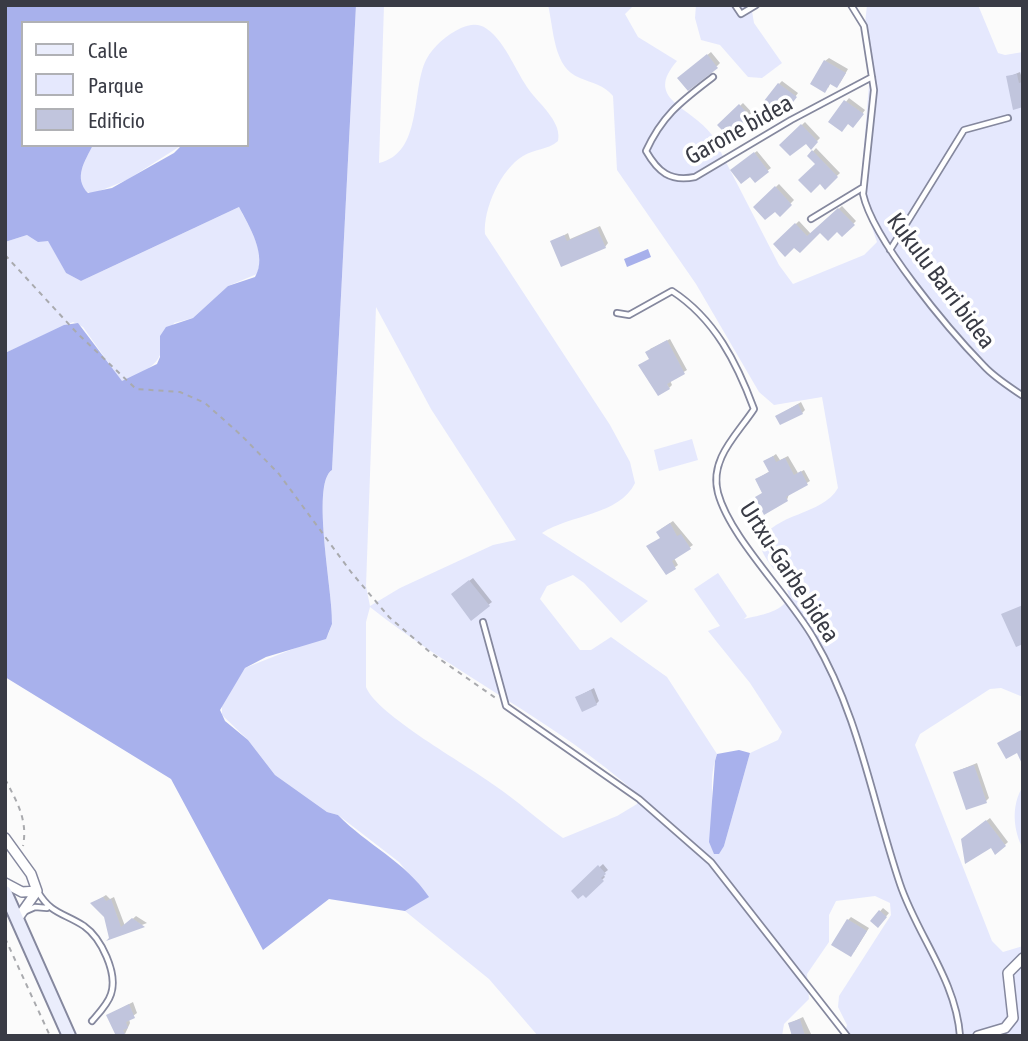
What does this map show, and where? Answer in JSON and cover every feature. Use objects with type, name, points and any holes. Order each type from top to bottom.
[{"type":"main road","points":[[5,892],[20,915],[69,1036]]},
{"type":"main road","points":[[5,909],[60,1036]]},
{"type":"street","points":[[5,838],[31,874],[37,891]]},
{"type":"street","points":[[5,883],[22,892],[37,891]]},
{"type":"street","points":[[20,915],[37,891]]},
{"type":"street","points":[[978,1036],[1004,1028],[1013,1018],[1008,973],[1023,958]]},
{"type":"lane","points":[[735,5],[741,14],[756,5]]},
{"type":"lane","name":"Kukulu Barri bidea","points":[[851,5],[864,26],[874,90],[863,188],[866,207],[890,250],[986,368],[1023,396]]},
{"type":"lane","name":"Garone bidea","points":[[713,77],[671,109],[657,128],[646,151],[657,169],[678,181],[695,177],[792,120],[872,78]]},
{"type":"lane","points":[[890,250],[964,130],[1008,118]]},
{"type":"lane","points":[[811,219],[863,188]]},
{"type":"lane","name":"Urtxu-Garbe bidea","points":[[617,313],[628,316],[672,291],[686,300],[712,327],[743,377],[754,409],[717,462],[718,493],[729,518],[804,623],[847,702],[900,885],[952,995],[960,1036]]},
{"type":"lane","points":[[483,622],[506,706],[639,799],[711,862],[847,1036]]},
{"type":"lane","points":[[37,891],[47,908]]},
{"type":"lane","points":[[20,915],[35,907],[47,908],[85,927],[103,949],[112,988],[111,996],[93,1021]]},
{"type":"path","points":[[5,255],[77,333],[136,389],[180,391],[205,403],[224,419],[279,474],[351,572],[389,617],[431,653],[506,706]]},
{"type":"path","points":[[5,779],[22,813],[26,832],[17,856]]},
{"type":"path","points":[[5,938],[50,1036]]},
{"type":"green space","points":[[356,5],[384,5],[379,163],[393,157],[403,147],[413,119],[421,73],[433,50],[446,37],[461,28],[481,26],[494,35],[506,51],[527,87],[551,116],[558,135],[558,141],[554,144],[523,156],[508,170],[490,202],[485,234],[610,425],[630,462],[635,483],[628,494],[618,502],[542,533],[648,601],[621,623],[584,583],[573,575],[547,586],[540,599],[580,650],[591,650],[611,637],[667,677],[717,754],[712,789],[724,846],[750,753],[778,740],[782,732],[750,683],[708,631],[720,626],[694,589],[718,573],[747,616],[744,619],[770,613],[781,607],[789,597],[779,576],[765,557],[760,543],[776,525],[821,504],[838,488],[822,397],[774,405],[759,392],[696,284],[617,170],[613,96],[602,87],[571,73],[564,66],[556,47],[548,5],[634,5],[625,14],[638,37],[677,61],[668,74],[665,85],[668,94],[712,135],[779,265],[793,284],[864,255],[877,242],[860,193],[870,73],[864,32],[867,5],[978,5],[998,53],[1005,55],[1023,52],[1023,697],[1001,688],[990,689],[920,734],[915,745],[992,941],[1003,952],[1023,946],[1023,1036],[844,1036],[847,1025],[838,1007],[839,996],[891,915],[890,903],[875,896],[836,901],[829,915],[829,942],[807,974],[809,999],[784,1024],[782,1036],[538,1036],[489,979],[405,911],[428,897],[399,862],[338,815],[327,812],[275,775],[248,740],[222,715],[222,704],[245,668],[328,635],[332,624],[332,610],[324,542],[323,496],[326,480],[332,470]],"holes":[[[376,307],[431,409],[516,540],[493,545],[400,588],[370,606],[366,586]],[[370,607],[436,655],[606,768],[637,794],[637,804],[617,816],[563,838],[503,791],[404,725],[387,711],[366,687],[366,622]]]},
{"type":"green space","points":[[696,5],[751,5],[754,23],[782,63],[762,78],[748,77],[720,45],[701,40],[695,18]]},
{"type":"green space","points":[[92,147],[179,147],[127,180],[92,194],[82,185],[83,165]]},
{"type":"green space","points":[[239,207],[258,248],[257,274],[228,286],[193,318],[174,323],[160,355],[146,370],[122,382],[83,327],[73,322],[5,353],[5,242],[27,235],[48,240],[66,273],[81,281]]},
{"type":"green space","points":[[692,439],[698,460],[659,471],[654,450]]},
{"type":"green space","points":[[1023,786],[1023,849],[1017,834],[1015,809]]},
{"type":"shaded area","points":[[5,5],[356,5],[332,470],[326,480],[323,496],[324,542],[332,624],[326,639],[266,657],[245,668],[220,710],[225,721],[248,740],[275,775],[327,812],[338,815],[409,873],[429,897],[405,911],[329,899],[263,950],[171,779],[5,677],[5,353],[64,325],[78,323],[122,381],[157,364],[160,357],[160,336],[166,327],[193,318],[228,286],[255,277],[259,260],[256,241],[239,207],[81,281],[66,273],[48,241],[38,242],[27,235],[5,242]]},
{"type":"shaded area","points":[[648,249],[651,257],[627,267],[624,259]]},
{"type":"shaded area","points":[[739,750],[750,753],[724,846],[719,854],[714,854],[709,842],[715,761],[717,754]]},
{"type":"building","points":[[707,54],[718,68],[688,91],[677,78]]},
{"type":"building","points":[[824,60],[846,73],[837,88],[830,84],[825,93],[810,84]]},
{"type":"building","points":[[1017,74],[1019,83],[1023,82],[1023,107],[1013,110],[1006,76]]},
{"type":"building","points":[[778,83],[797,97],[787,110],[782,107],[775,117],[760,106]]},
{"type":"building","points":[[844,100],[864,114],[853,128],[848,124],[842,132],[828,122]]},
{"type":"building","points":[[739,104],[755,122],[743,134],[738,129],[729,137],[717,125]]},
{"type":"building","points":[[801,124],[818,142],[811,150],[806,144],[790,156],[779,145]]},
{"type":"building","points":[[812,150],[838,177],[825,190],[820,184],[811,193],[798,180],[815,164],[807,156]]},
{"type":"building","points":[[754,152],[769,172],[755,183],[750,177],[741,184],[730,170]]},
{"type":"building","points":[[775,186],[792,205],[780,217],[775,212],[765,220],[753,207]]},
{"type":"building","points":[[838,208],[855,225],[842,237],[837,232],[828,241],[820,233],[800,253],[794,248],[785,257],[773,244],[795,223],[807,236]]},
{"type":"building","points":[[597,228],[606,248],[561,267],[550,241],[564,235],[567,241]]},
{"type":"building","points":[[667,340],[685,374],[667,384],[670,389],[658,396],[638,365],[649,359],[645,352]]},
{"type":"building","points":[[798,404],[803,414],[780,425],[775,416]]},
{"type":"building","points":[[773,456],[776,462],[785,458],[794,475],[801,471],[808,485],[786,497],[788,501],[764,515],[755,497],[762,493],[755,479],[769,472],[763,461]]},
{"type":"building","points":[[670,523],[677,536],[681,534],[691,549],[672,561],[676,569],[666,575],[646,546],[660,538],[656,532]]},
{"type":"building","points":[[469,580],[490,606],[471,621],[451,594]]},
{"type":"building","points":[[1023,605],[1023,644],[1016,647],[1001,614]]},
{"type":"building","points":[[591,690],[597,705],[582,712],[575,697]]},
{"type":"building","points":[[1023,729],[1023,766],[1017,753],[1006,759],[997,743]]},
{"type":"building","points":[[974,765],[987,803],[966,810],[953,772]]},
{"type":"building","points":[[986,820],[1006,846],[995,855],[991,848],[965,864],[961,839]]},
{"type":"building","points":[[598,865],[606,874],[601,878],[604,881],[586,898],[583,895],[578,899],[571,891]]},
{"type":"building","points":[[103,897],[106,901],[111,899],[121,927],[132,918],[145,927],[106,941],[109,938],[104,917],[90,903]]},
{"type":"building","points":[[879,910],[887,917],[878,928],[870,921]]},
{"type":"building","points":[[847,919],[867,931],[851,957],[831,945]]},
{"type":"building","points":[[129,1004],[135,1018],[126,1022],[128,1028],[123,1030],[126,1036],[116,1036],[106,1015]]},
{"type":"building","points":[[800,1019],[805,1036],[792,1036],[788,1023]]}]
